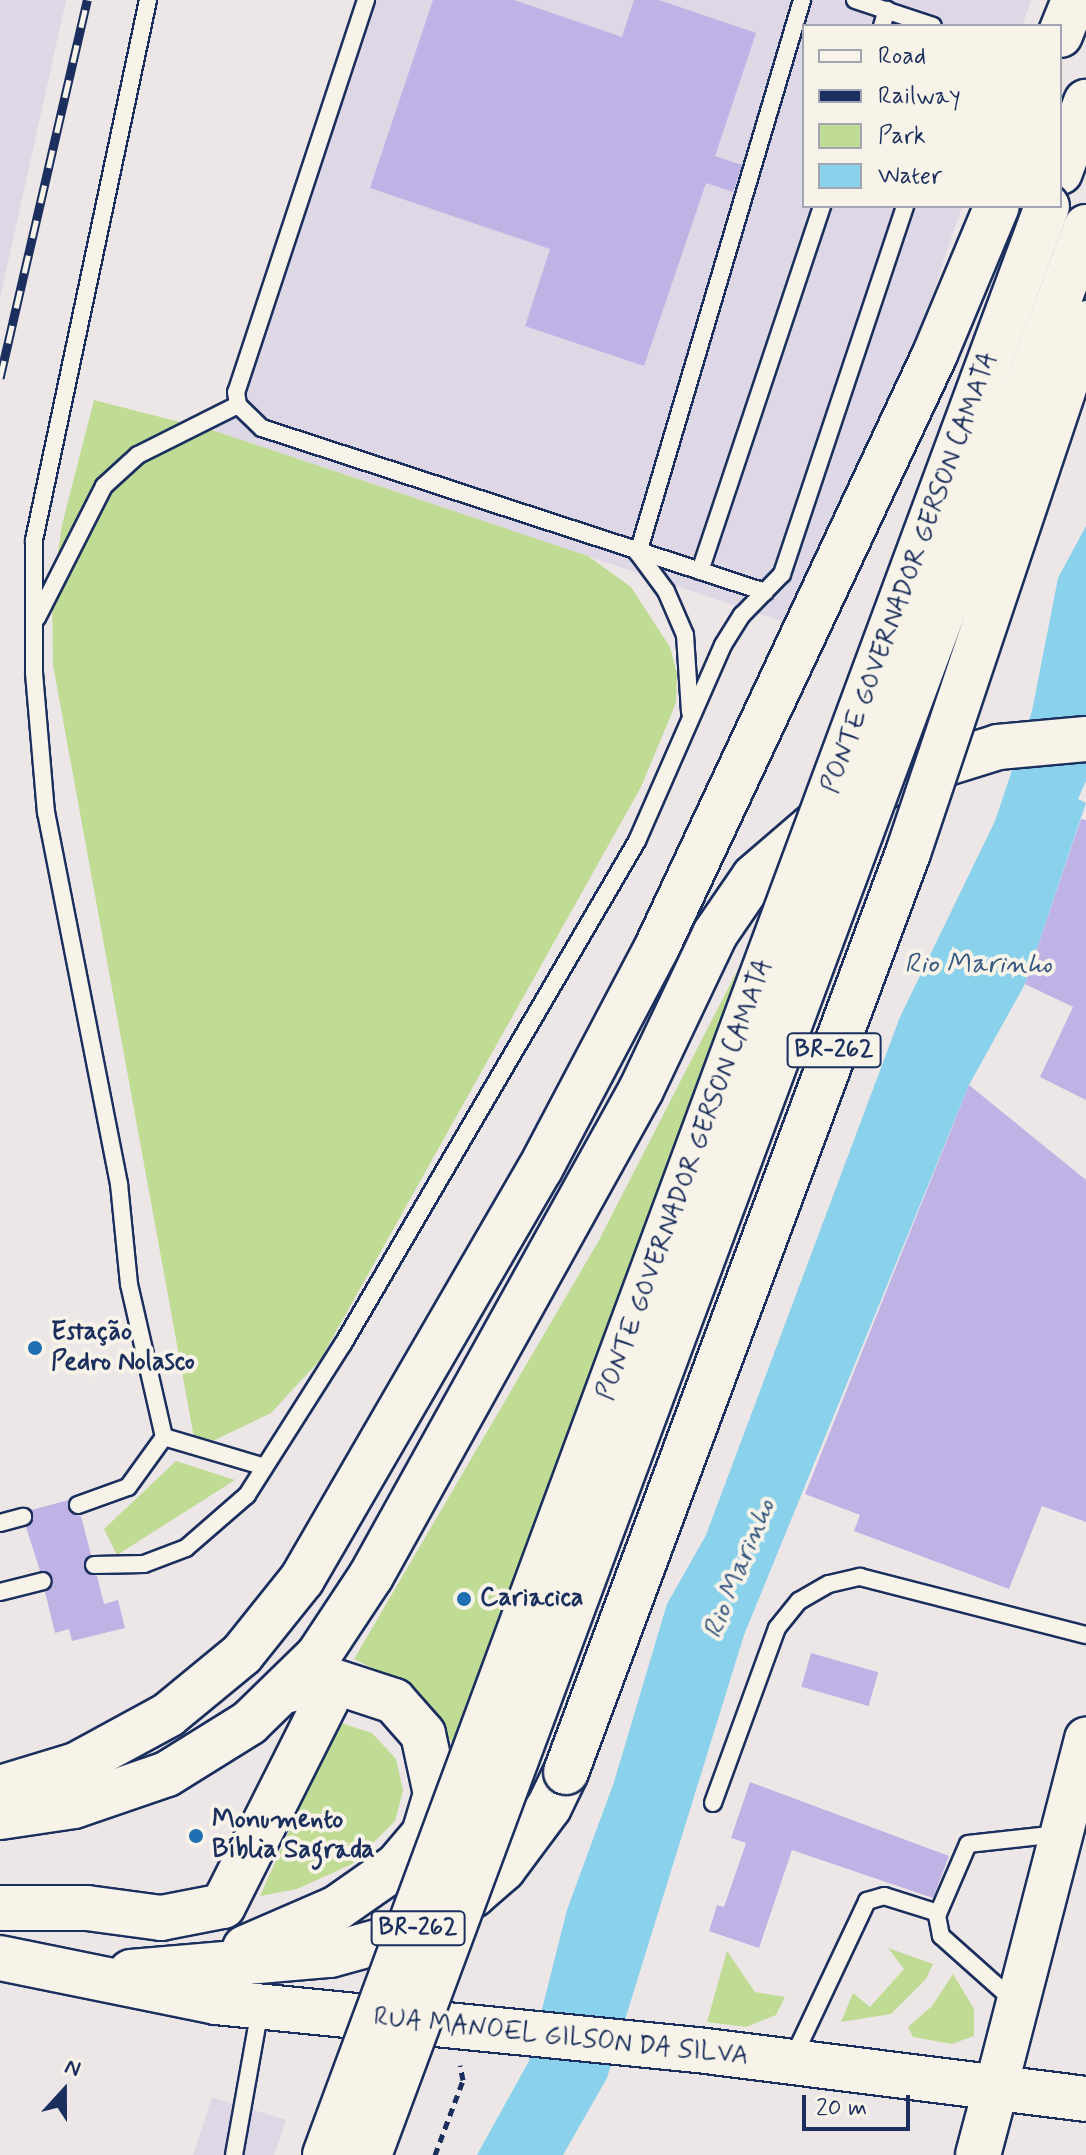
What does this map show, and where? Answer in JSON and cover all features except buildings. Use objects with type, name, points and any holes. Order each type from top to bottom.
[{"type":"main road","points":[[1062,30],[1074,0]]},
{"type":"main road","points":[[1062,167],[1086,102]]},
{"type":"main road","points":[[0,1788],[76,1765],[168,1715],[230,1664],[274,1618],[327,1538],[540,1169],[698,863],[935,354],[996,208]]},
{"type":"main road","name":"PONTE GOVERNADOR GERSON CAMATA","points":[[325,2155],[1046,208]]},
{"type":"main road","name":"PONTE GOVERNADOR GERSON CAMATA","points":[[369,2155],[1086,227]]},
{"type":"main road","name":"BR-262","points":[[18,1963],[126,1973],[330,1955],[406,1934],[441,1917],[503,1869],[549,1807],[566,1772],[908,853],[1086,323]]},
{"type":"main road","points":[[0,1817],[74,1806],[167,1774],[210,1750],[298,1687],[371,1576],[591,1184],[733,904],[779,852],[818,822],[871,792],[951,759],[1086,739]]},
{"type":"main road","points":[[0,1908],[87,1908],[161,1918],[223,1906],[326,1701],[298,1687]]},
{"type":"main road","points":[[202,1966],[292,1931],[368,1888],[413,1851],[432,1815],[434,1764],[412,1717],[375,1690],[298,1687]]},
{"type":"main road","points":[[978,2155],[1058,1834],[1086,1739]]},
{"type":"main road","points":[[0,1878],[87,1908]]},
{"type":"main road","name":"RUA MANOEL GILSON DA SILVA","points":[[18,1963],[260,2008],[698,2050],[995,2091],[1086,2099]]},
{"type":"lane","points":[[78,1505],[128,1487],[164,1437],[129,1284],[119,1184],[46,813],[34,623],[34,540],[54,422],[148,0]]},
{"type":"lane","points":[[366,0],[236,392],[238,405],[262,428],[765,592]]},
{"type":"lane","points":[[638,553],[802,0]]},
{"type":"lane","points":[[855,0],[885,18],[921,24]]},
{"type":"lane","points":[[700,571],[821,208]]},
{"type":"lane","points":[[94,1565],[144,1564],[186,1548],[247,1495],[265,1467],[637,841],[723,645],[782,574],[904,208]]},
{"type":"lane","points":[[34,623],[104,486],[138,455],[238,405]]},
{"type":"lane","points":[[638,553],[666,591],[685,635],[692,682],[688,727]]},
{"type":"lane","points":[[164,1437],[265,1467]]},
{"type":"lane","points":[[0,1523],[23,1517]]},
{"type":"lane","points":[[713,1803],[777,1628],[799,1601],[829,1584],[860,1577],[1086,1635]]},
{"type":"lane","points":[[0,1592],[43,1581]]},
{"type":"lane","points":[[1016,2002],[941,1936],[938,1913],[968,1844],[1058,1834]]},
{"type":"lane","points":[[791,2062],[867,1901],[884,1896],[938,1913]]},
{"type":"lane","points":[[234,2155],[260,2008]]},
{"type":"path","points":[[433,2024],[463,2074],[435,2155]]},
{"type":"shaded area","points":[[0,0],[66,0],[0,299]]},
{"type":"shaded area","points":[[360,0],[1031,0],[1023,24],[802,24],[802,208],[961,208],[819,634],[215,431]]},
{"type":"shaded area","points":[[212,2097],[286,2120],[274,2155],[193,2155]]},
{"type":"green space","points":[[94,400],[215,431],[588,556],[631,587],[670,647],[677,674],[676,703],[641,787],[320,1360],[271,1413],[196,1449],[53,665],[52,595],[62,525]]},
{"type":"green space","points":[[757,932],[457,1750],[417,1690],[354,1659],[598,1242]]},
{"type":"green space","points":[[176,1461],[235,1480],[117,1555],[104,1529]]},
{"type":"green space","points":[[338,1722],[372,1733],[396,1759],[403,1790],[395,1821],[352,1864],[297,1889],[260,1896]]},
{"type":"green space","points":[[888,1948],[933,1964],[926,1979],[891,2014],[841,2022],[853,1993],[870,2007],[904,1969]]},
{"type":"green space","points":[[727,1951],[755,1992],[785,1997],[776,2015],[746,2027],[707,2022]]},
{"type":"green space","points":[[953,1974],[974,2009],[974,2036],[952,2044],[913,2037],[908,2027],[932,2006]]},
{"type":"water","name":"Rio Marinho","points":[[1086,526],[1086,781],[1078,799],[1086,803],[1025,984],[969,1085],[744,1635],[607,2078],[563,2155],[477,2155],[529,2061],[567,1910],[614,1782],[667,1604],[706,1535],[900,1017],[995,821],[1032,711],[1058,578]]},
{"type":"railway","points":[[0,378],[87,0]]},
{"type":"place","name":"Estação Pedro Nolasco","points":[[35,1348]]},
{"type":"place","name":"Cariacica","points":[[464,1599]]},
{"type":"place","name":"Monumento Bíblia Sagrada","points":[[196,1836]]}]
